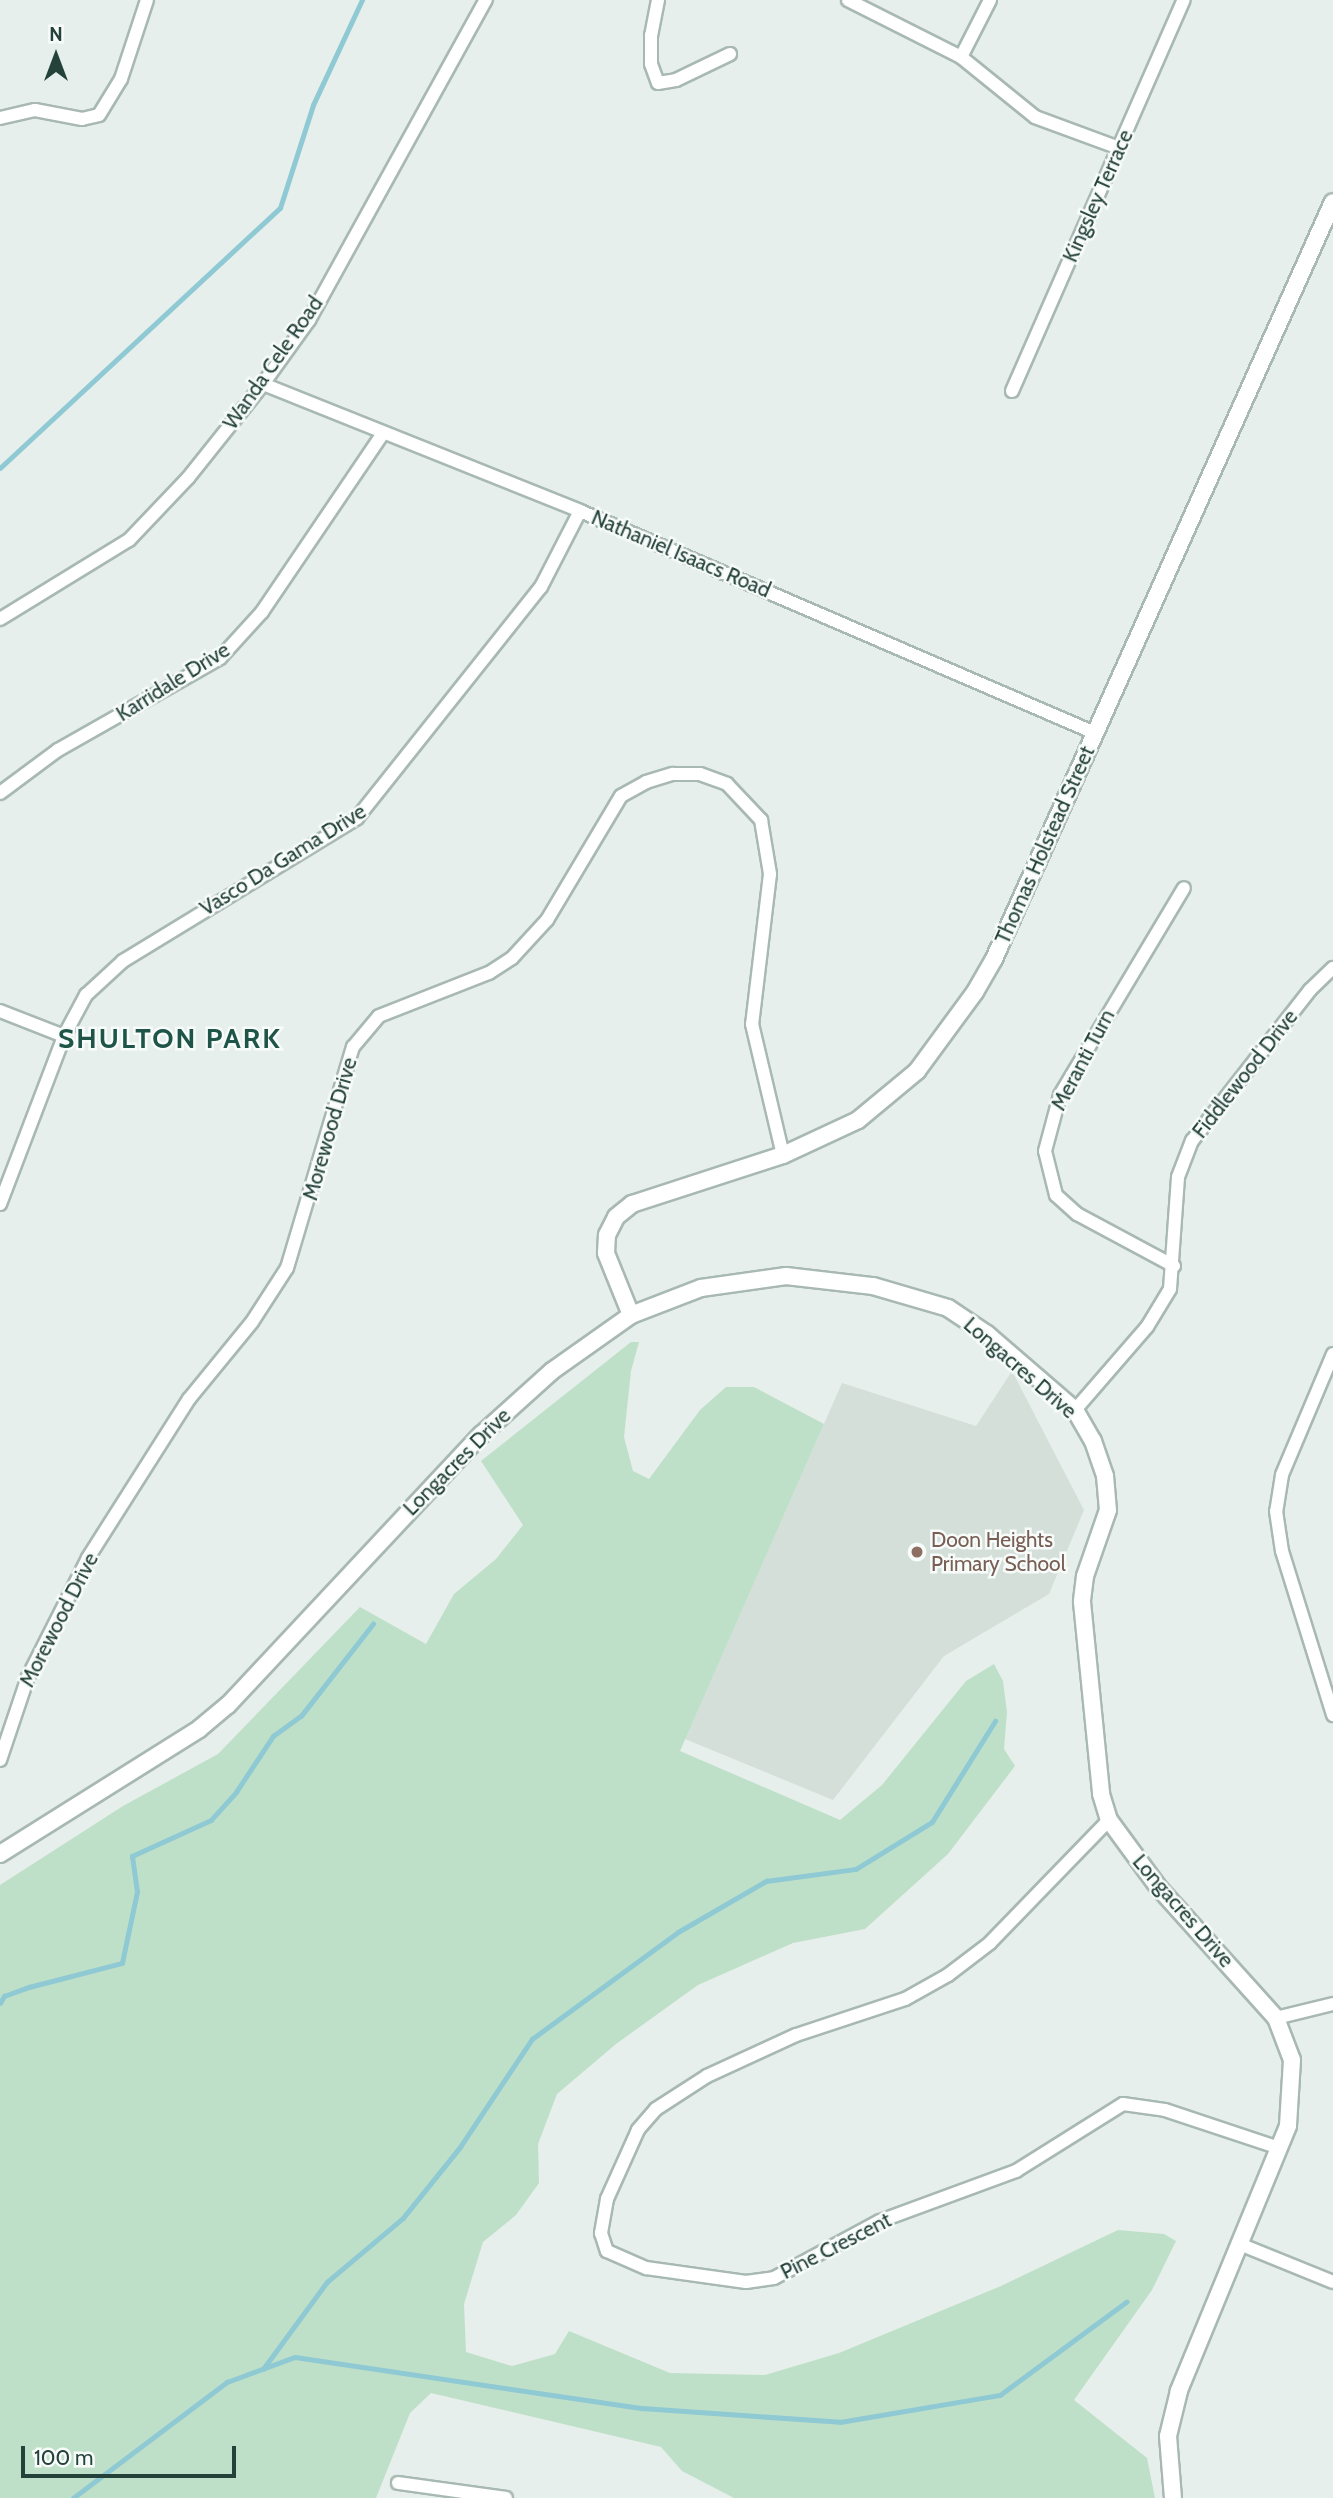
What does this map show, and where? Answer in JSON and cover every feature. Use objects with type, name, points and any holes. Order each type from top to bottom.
[{"type":"street","points":[[0,118],[35,110],[82,119],[99,115],[121,79],[147,0]]},
{"type":"street","name":"Wanda Cele Road","points":[[0,619],[129,540],[181,486],[263,384],[309,320],[486,0]]},
{"type":"street","points":[[658,0],[651,35],[651,65],[658,83],[676,80],[730,54]]},
{"type":"street","points":[[848,0],[961,57],[1035,117],[1119,148]]},
{"type":"street","points":[[961,57],[990,0]]},
{"type":"street","name":"Kingsley Terrace","points":[[1012,391],[1184,0]]},
{"type":"street","name":"Thomas Holstead Street","points":[[631,1315],[606,1253],[607,1235],[616,1217],[632,1204],[782,1155],[858,1120],[917,1070],[945,1035],[994,959],[1333,202]]},
{"type":"street","name":"Nathaniel Isaacs Road","points":[[263,384],[580,511],[1095,733]]},
{"type":"street","name":"Karridale Drive","points":[[0,793],[58,750],[220,658],[237,642],[333,511],[383,433]]},
{"type":"street","name":"Vasco Da Gama Drive","points":[[0,1204],[64,1035],[86,995],[122,961],[357,818],[378,797],[541,587],[580,511]]},
{"type":"street","name":"Morewood Drive","points":[[0,1760],[28,1677],[88,1558],[190,1399],[252,1322],[287,1268],[353,1048],[379,1016],[489,973],[512,958],[547,920],[621,796],[646,782],[673,774],[700,774],[727,784],[761,820],[770,874],[752,1024],[782,1155]]},
{"type":"street","name":"Meranti Turn","points":[[1174,1266],[1077,1214],[1056,1195],[1045,1151],[1060,1095],[1184,888]]},
{"type":"street","name":"Fiddlewood Drive","points":[[1075,1410],[1153,1319],[1170,1289],[1174,1266],[1178,1177],[1192,1140],[1310,990],[1333,968]]},
{"type":"street","points":[[0,1011],[64,1035]]},
{"type":"street","name":"Longacres Drive","points":[[0,1854],[199,1729],[228,1705],[481,1435],[552,1371],[631,1315],[663,1300],[744,1278],[818,1276],[873,1286],[948,1308],[987,1334],[1075,1410],[1105,1476],[1108,1510],[1082,1602],[1097,1769],[1110,1820],[1159,1888],[1276,2018],[1292,2060],[1288,2126],[1242,2245],[1179,2391],[1168,2436],[1173,2498]]},
{"type":"street","points":[[1333,1354],[1282,1475],[1276,1511],[1282,1551],[1333,1715]]},
{"type":"street","name":"Pine Crescent","points":[[1110,1820],[990,1943],[948,1975],[905,1998],[796,2035],[707,2076],[656,2109],[638,2130],[607,2199],[601,2233],[607,2251],[646,2267],[746,2282],[774,2278],[880,2221],[1016,2171],[1123,2104],[1165,2110],[1279,2148]]},
{"type":"street","points":[[1276,2018],[1333,2004]]},
{"type":"street","points":[[1242,2245],[1333,2282]]},
{"type":"street","points":[[398,2483],[506,2498]]},
{"type":"shaded area","name":"Doon Heights Primary School","points":[[1012,1371],[1084,1510],[1049,1594],[944,1656],[833,1800],[685,1739],[842,1383],[976,1426]]},
{"type":"green space","points":[[631,1342],[639,1342],[631,1371],[624,1437],[633,1471],[649,1479],[700,1410],[726,1387],[754,1387],[824,1424],[680,1751],[840,1820],[882,1785],[966,1681],[994,1664],[1003,1681],[1007,1712],[1004,1749],[1015,1766],[948,1854],[865,1929],[793,1943],[698,1985],[616,2044],[557,2094],[538,2144],[539,2183],[516,2215],[483,2242],[464,2304],[466,2352],[512,2366],[555,2354],[569,2331],[670,2373],[765,2375],[839,2353],[1001,2286],[1118,2230],[1164,2234],[1176,2241],[1152,2290],[1074,2400],[1147,2458],[1155,2498],[734,2498],[682,2471],[661,2447],[431,2393],[410,2413],[376,2498],[0,2498],[0,1885],[123,1806],[218,1754],[360,1607],[426,1644],[454,1594],[496,1559],[523,1525],[481,1461]]},
{"type":"waterway","points":[[0,468],[280,208],[313,105],[362,0]]},
{"type":"waterway","points":[[0,2003],[4,1996],[29,1987],[122,1963],[137,1892],[132,1856],[211,1820],[236,1792],[273,1736],[301,1716],[373,1624]]},
{"type":"waterway","points":[[263,2369],[327,2282],[403,2218],[460,2147],[532,2039],[678,1932],[766,1881],[856,1869],[932,1822],[995,1721]]},
{"type":"waterway","points":[[73,2498],[227,2382],[295,2357],[642,2408],[840,2422],[1000,2395],[1126,2302]]},
{"type":"place","name":"Doon Heights Primary School","points":[[917,1552]]},
{"type":"district","name":"SHULTON PARK","points":[[170,1038]]}]
